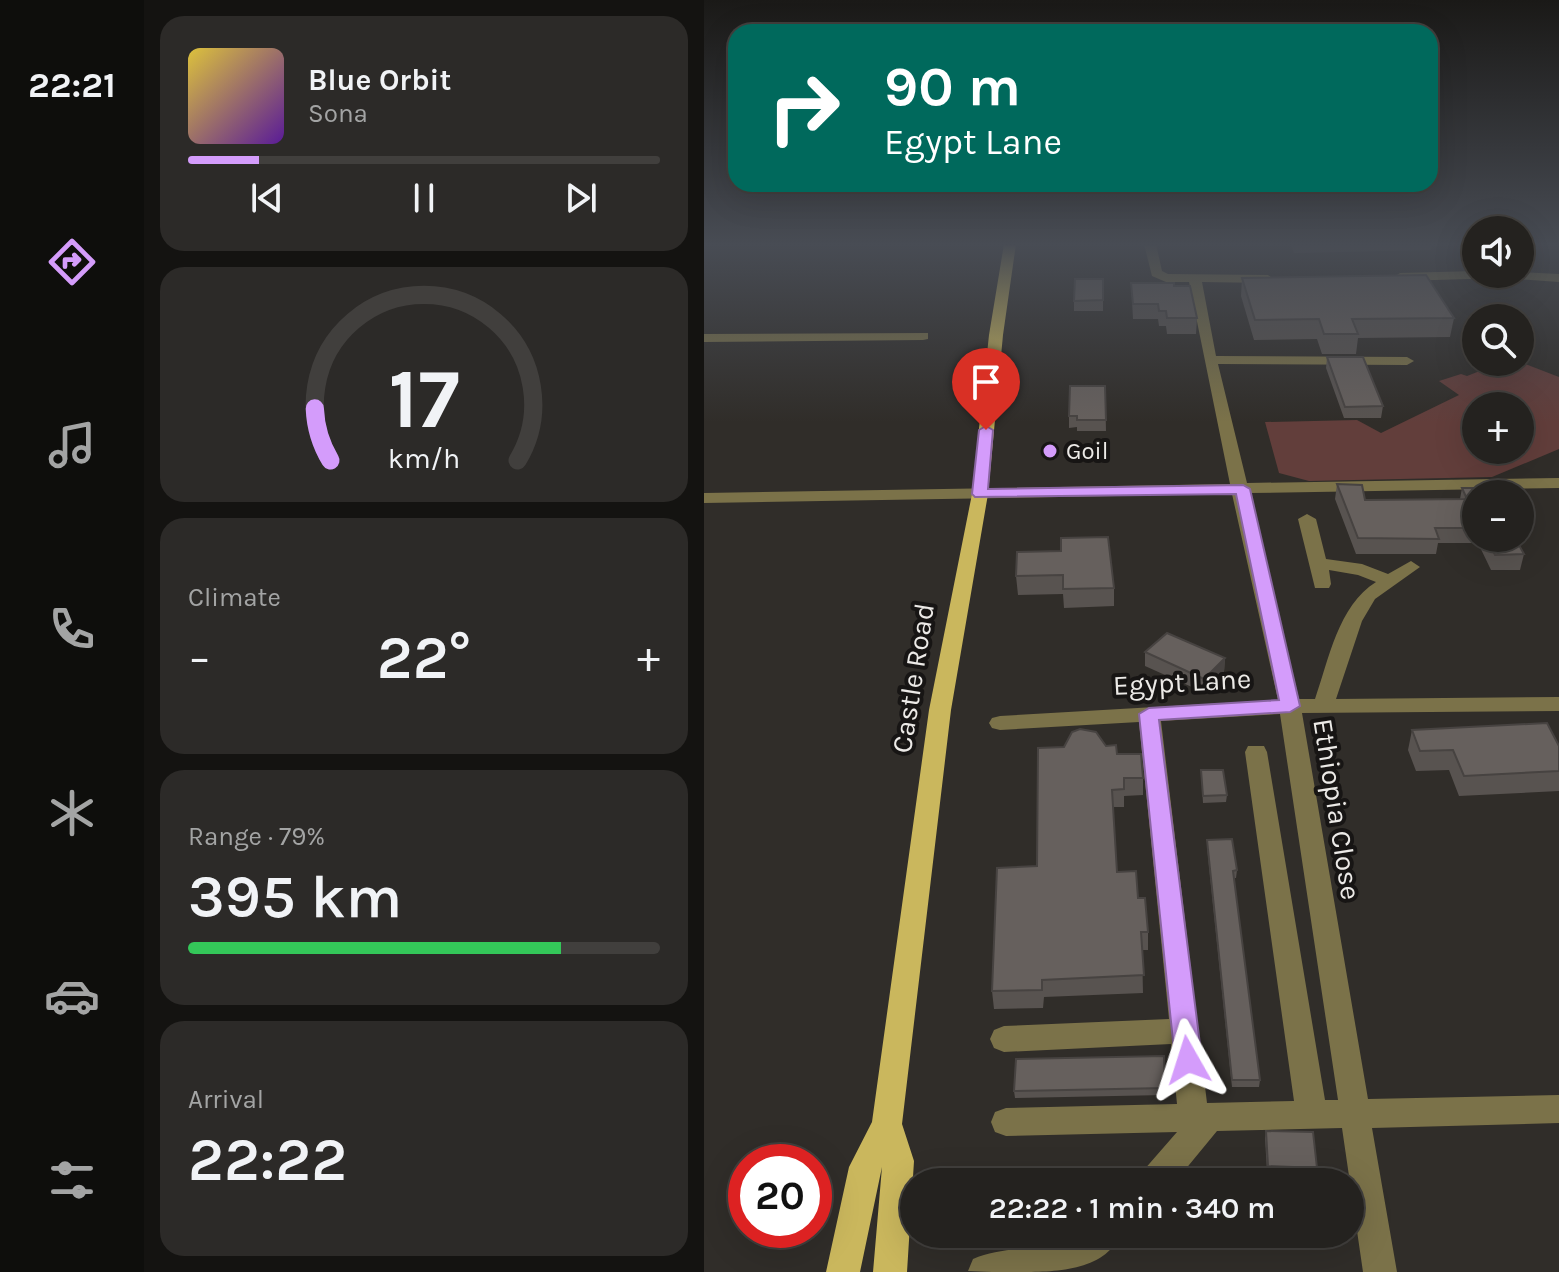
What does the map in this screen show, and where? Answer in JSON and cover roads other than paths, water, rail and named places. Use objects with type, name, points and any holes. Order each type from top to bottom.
[{"type":"main road","name":"Castle Road","points":[[843,1272],[865,1167],[887,1124],[940,710],[980,494],[1001,303]]},
{"type":"main road","name":"Castle Road","points":[[887,1124],[898,1161],[890,1272]]},
{"type":"street","name":"Ethiopia Close","points":[[1199,303],[1290,706],[1380,1272]]},
{"type":"street","points":[[704,338],[923,336]]},
{"type":"street","points":[[1210,360],[1407,361]]},
{"type":"street","points":[[704,498],[1559,483]]},
{"type":"street","points":[[1307,519],[1322,584]]},
{"type":"street","points":[[1318,563],[1362,570],[1388,580]]},
{"type":"street","points":[[1323,706],[1352,621],[1368,595],[1411,567]]},
{"type":"street","name":"Egypt Lane","points":[[1000,723],[1290,706],[1559,704]]},
{"type":"street","points":[[1149,714],[1185,1031],[1202,1118],[1164,1168]]},
{"type":"street","points":[[1256,752],[1312,1117]]},
{"type":"street","points":[[1004,1039],[1185,1031]]},
{"type":"street","points":[[1006,1122],[1559,1109]]},
{"type":"street","points":[[985,1271],[1050,1263],[1082,1248]]},
{"type":"place","name":"Goil","points":[[1050,451]]}]
